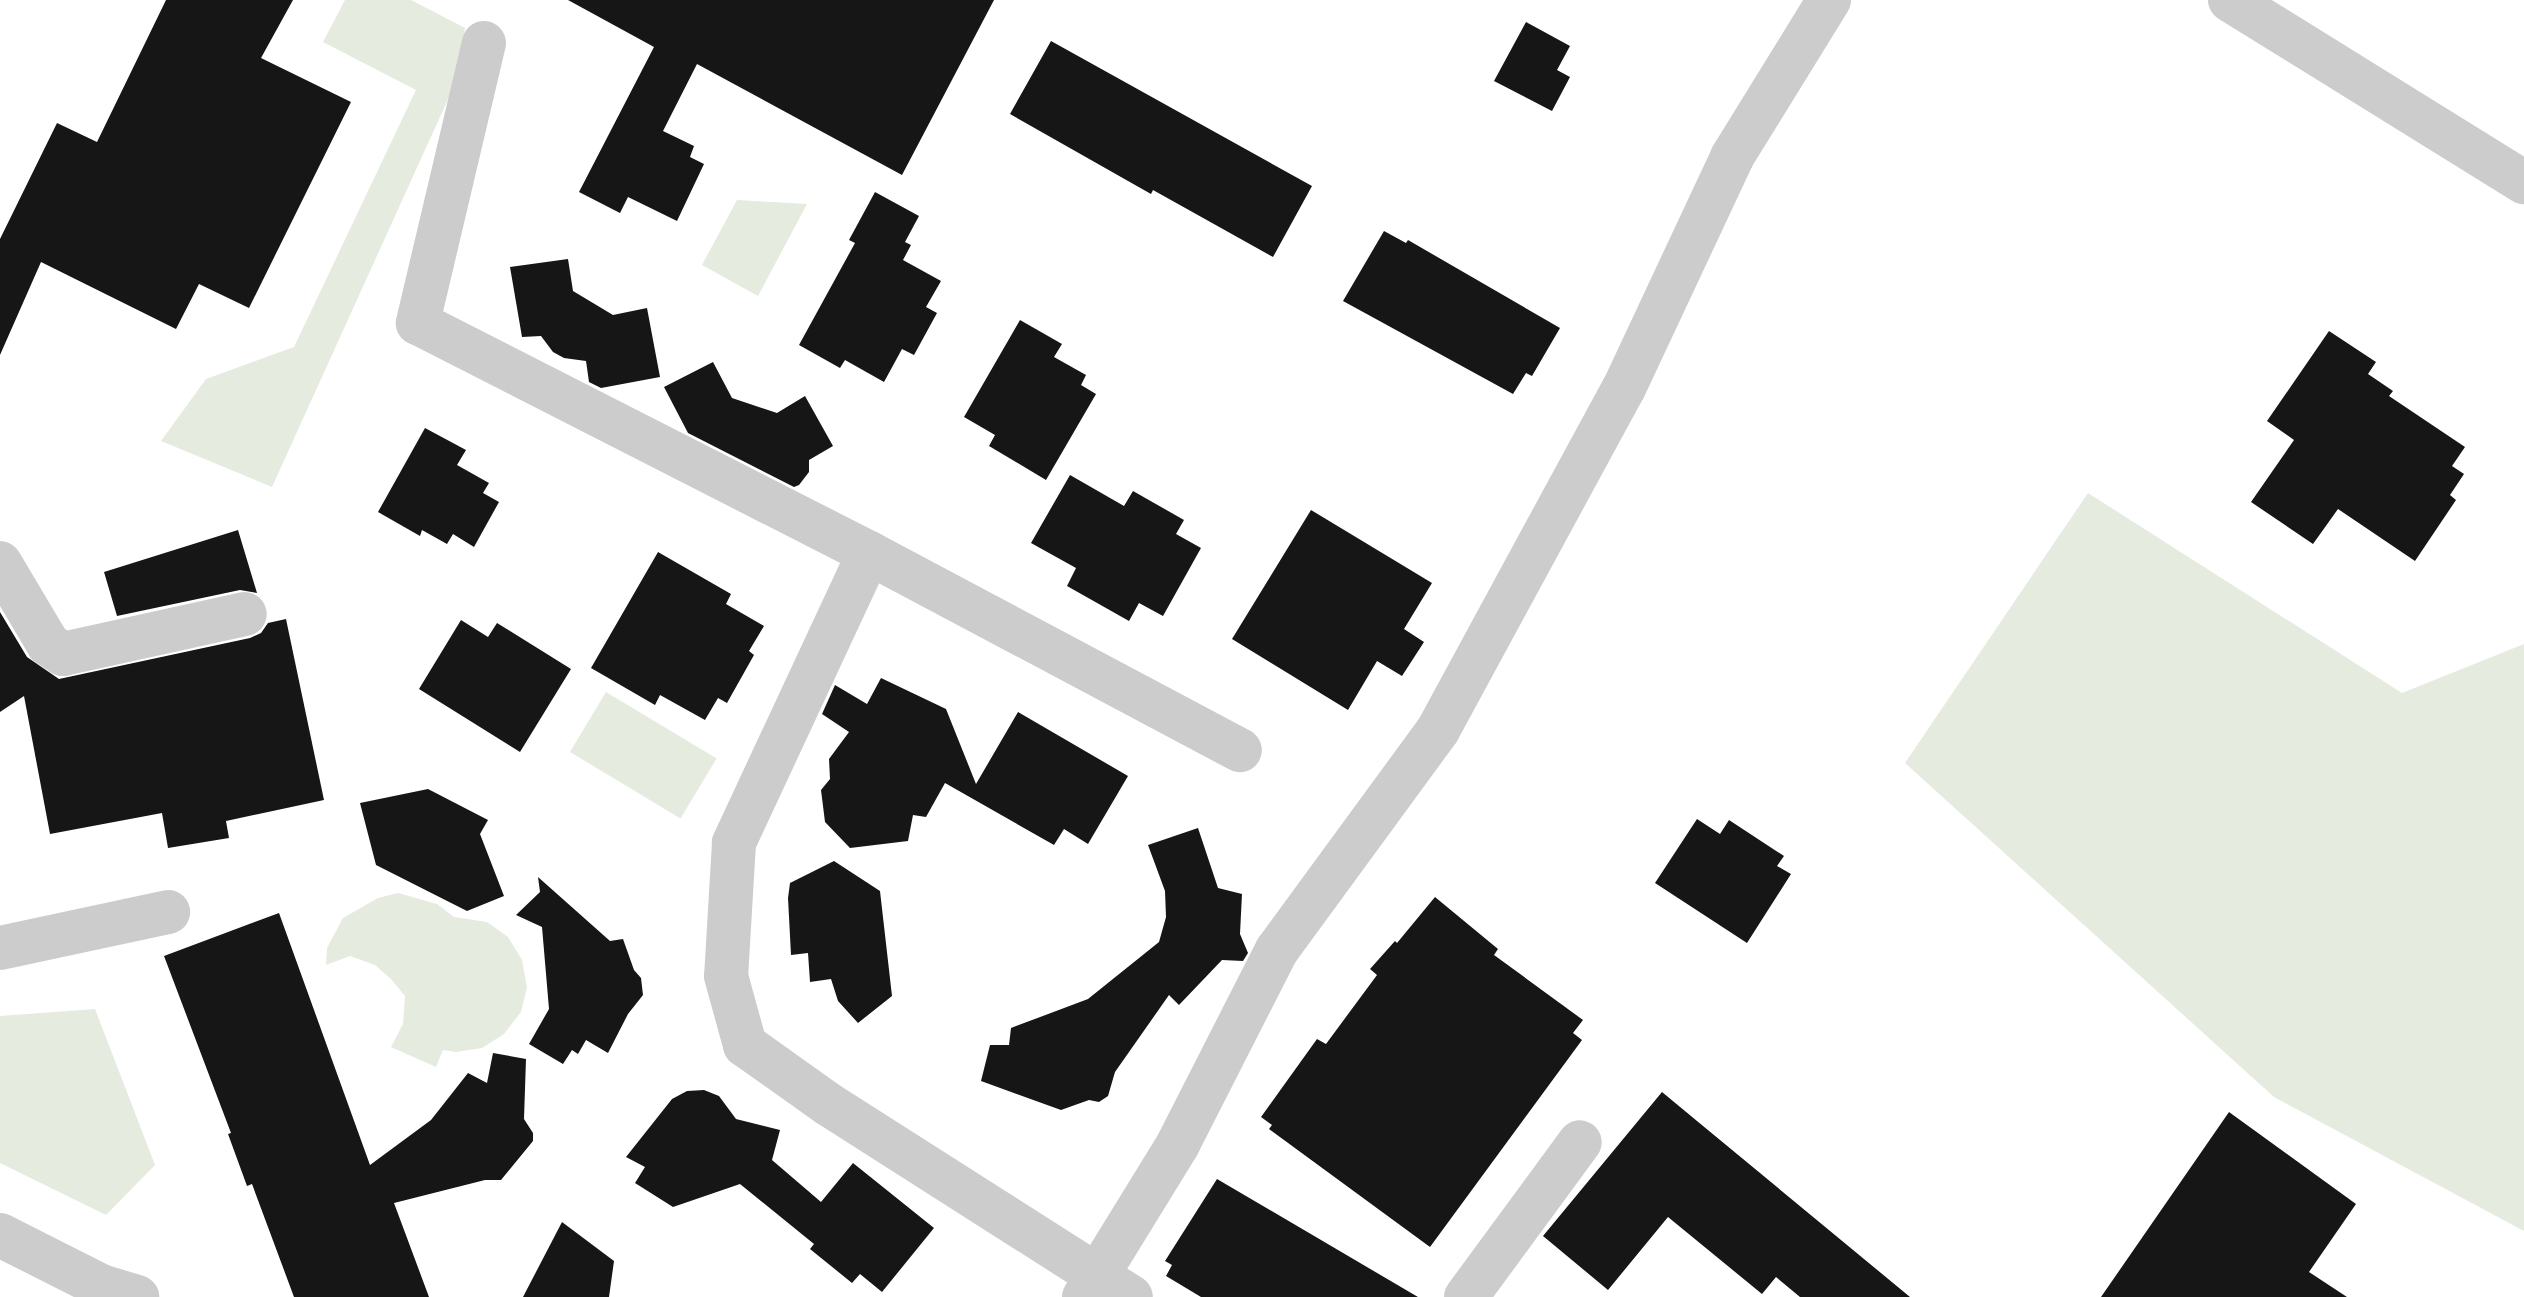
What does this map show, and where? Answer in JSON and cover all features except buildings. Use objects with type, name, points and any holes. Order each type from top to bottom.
[{"type":"street","points":[[869,553],[734,843],[726,976],[745,1045],[1104,1290],[1277,950],[1438,730],[1624,388],[1732,157],[1829,0]]},
{"type":"street","points":[[2230,0],[2524,182]]},
{"type":"street","points":[[484,43],[418,323],[869,553],[1240,750]]},
{"type":"street","points":[[0,563],[48,644],[63,654],[245,614]]},
{"type":"street","points":[[0,948],[168,912]]},
{"type":"street","points":[[1466,1297],[1580,1142]]},
{"type":"street","points":[[0,1235],[101,1286],[137,1297]]},
{"type":"shaded area","points":[[345,0],[411,0],[465,28],[459,75],[272,487],[161,441],[206,379],[294,347],[416,90],[323,42]]},
{"type":"shaded area","points":[[737,200],[807,204],[758,296],[702,265]]},
{"type":"shaded area","points":[[2088,493],[2402,693],[2524,644],[2524,1231],[2274,1097],[1905,763]]},
{"type":"shaded area","points":[[606,692],[717,758],[681,818],[570,752]]},
{"type":"shaded area","points":[[398,893],[437,904],[454,917],[487,922],[508,937],[522,960],[527,987],[521,1012],[504,1034],[482,1048],[456,1052],[443,1050],[436,1067],[391,1047],[403,1024],[405,996],[391,979],[375,965],[350,956],[326,965],[327,948],[343,918],[378,898]]},
{"type":"shaded area","points":[[95,1009],[155,1165],[106,1215],[0,1163],[0,1016]]}]
